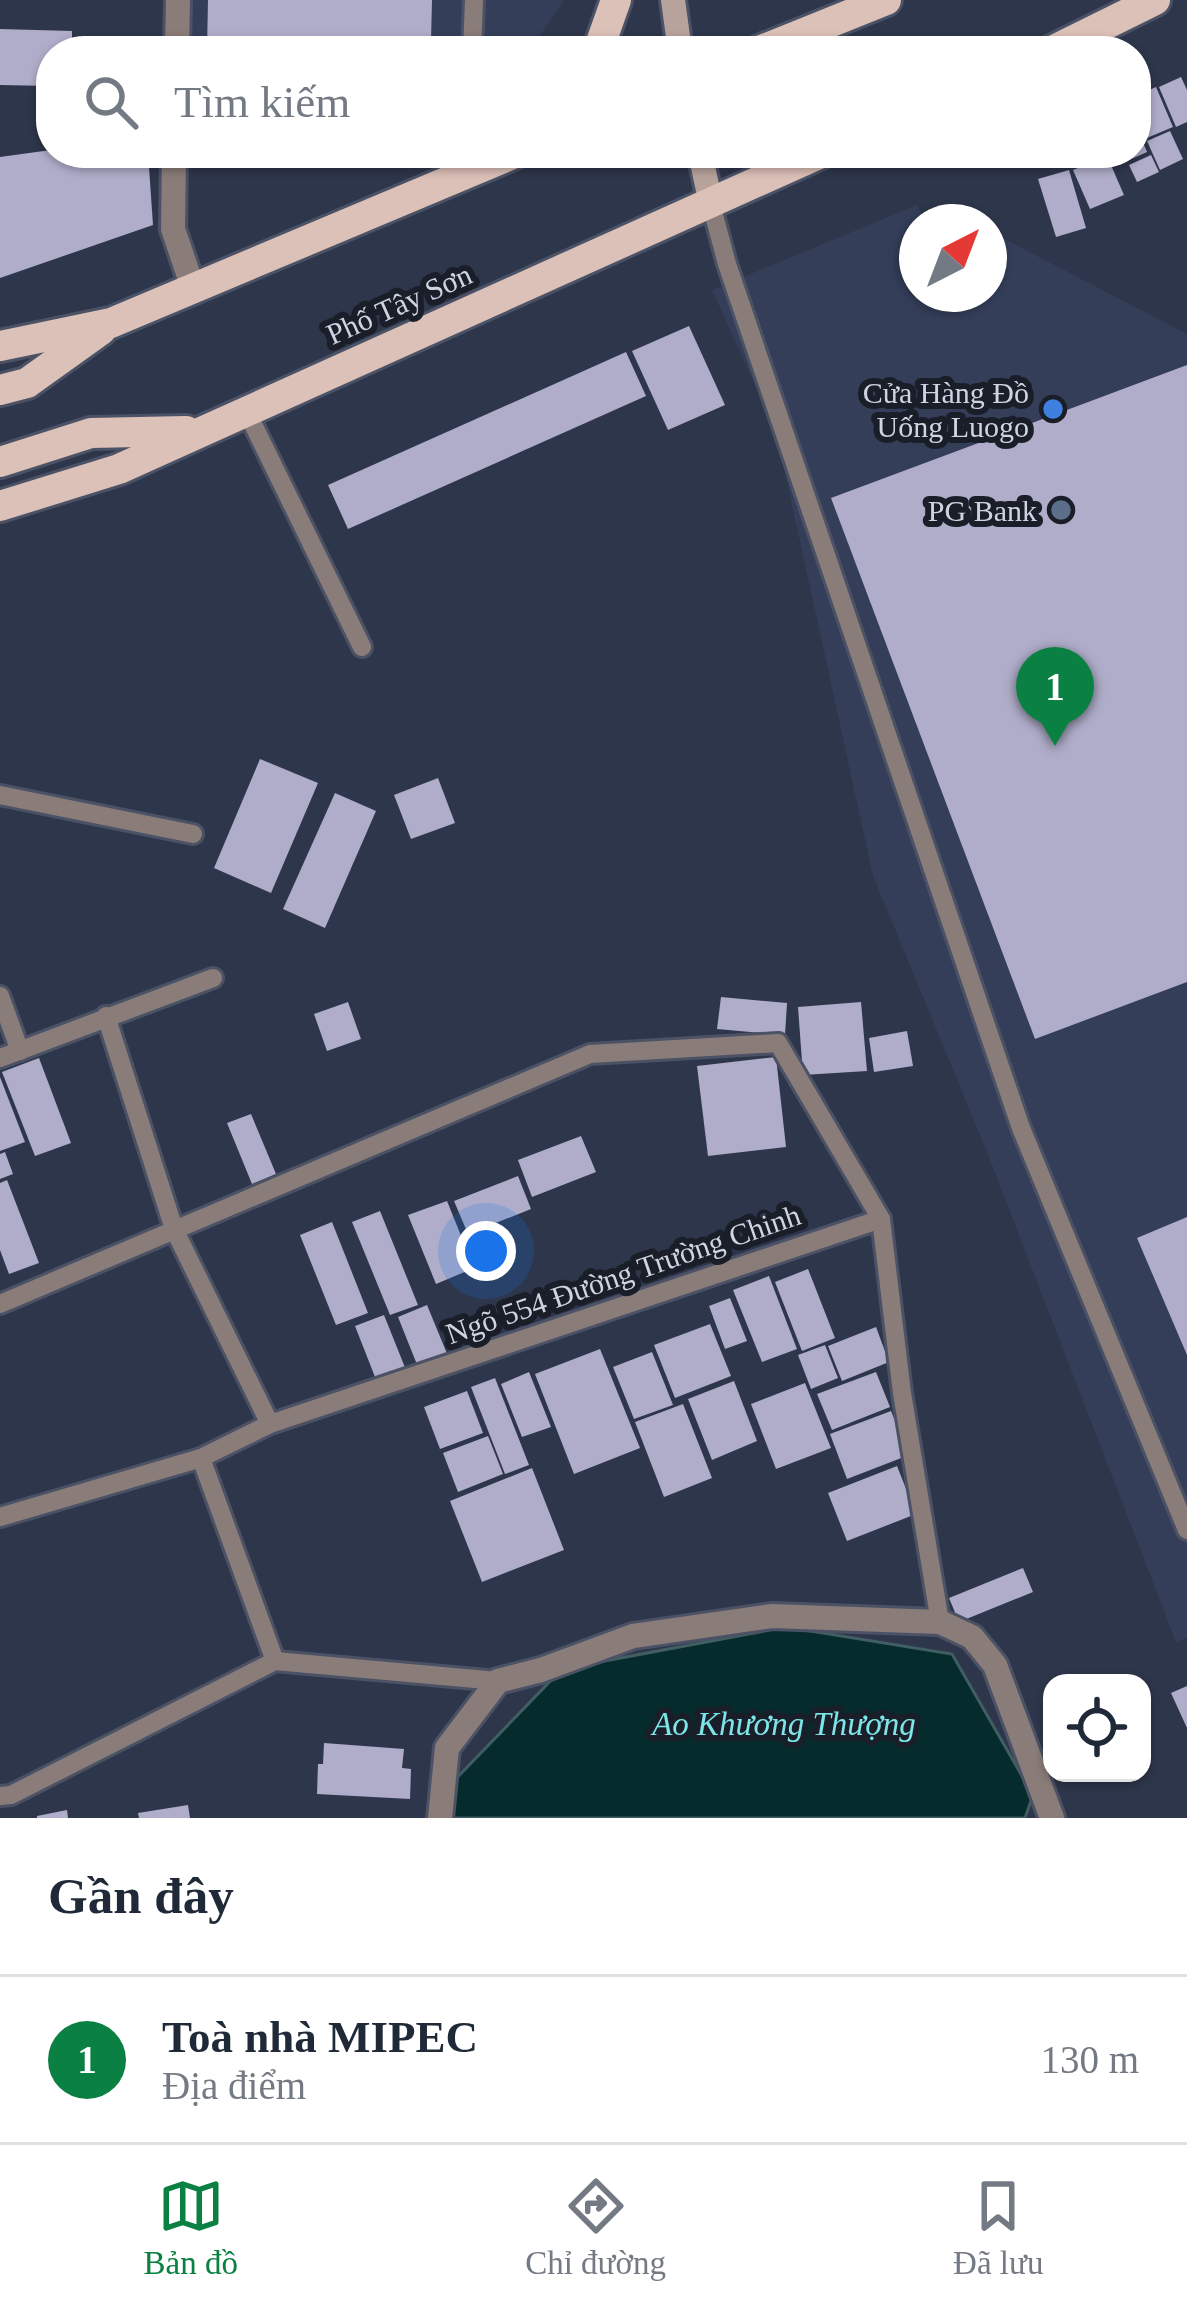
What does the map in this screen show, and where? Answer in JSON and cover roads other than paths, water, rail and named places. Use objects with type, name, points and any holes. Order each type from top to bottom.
[{"type":"main road","points":[[603,36],[616,0]]},
{"type":"main road","points":[[796,36],[886,0]]},
{"type":"main road","points":[[1082,36],[1155,0]]},
{"type":"main road","points":[[0,346],[111,323],[456,168]]},
{"type":"main road","name":"Phố Tây Sơn","points":[[0,506],[119,469],[789,168]]},
{"type":"main road","points":[[0,390],[27,383],[111,323]]},
{"type":"main road","points":[[0,462],[91,434],[198,431]]},
{"type":"street","points":[[177,36],[178,0]]},
{"type":"street","points":[[673,0],[678,36]]},
{"type":"street","points":[[175,168],[173,229],[194,288]]},
{"type":"street","points":[[703,168],[711,204]]},
{"type":"street","points":[[440,1818],[447,1748],[498,1681],[633,1636],[772,1616],[940,1622],[972,1637],[995,1665],[1052,1818]]},
{"type":"lane","points":[[473,36],[474,0]]},
{"type":"lane","points":[[711,204],[1022,1128],[1187,1530]]},
{"type":"lane","points":[[246,410],[362,647]]},
{"type":"lane","points":[[0,795],[193,834]]},
{"type":"lane","points":[[0,1058],[213,978]]},
{"type":"lane","points":[[0,996],[20,1051]]},
{"type":"lane","points":[[106,1016],[174,1229],[270,1424]]},
{"type":"lane","points":[[0,1304],[590,1054],[778,1043],[881,1219],[902,1393],[940,1622]]},
{"type":"lane","name":"Ngõ 554 Đường Trường Chinh","points":[[0,1517],[201,1458],[270,1424],[881,1219]]},
{"type":"lane","points":[[201,1458],[275,1661]]},
{"type":"lane","points":[[0,1796],[11,1795],[275,1661],[498,1681]]},
{"type":"water","name":"Ao Khương Thượng","points":[[786,1627],[952,1654],[1033,1795],[1025,1818],[454,1818],[446,1789],[562,1669]]},
{"type":"place","name":"Cửa Hàng Đồ Uống Luogo","points":[[1053,409]]},
{"type":"place","name":"PG Bank","points":[[1061,510]]},
{"type":"place","name":"Toà nhà MIPEC","points":[[1055,746]]}]
